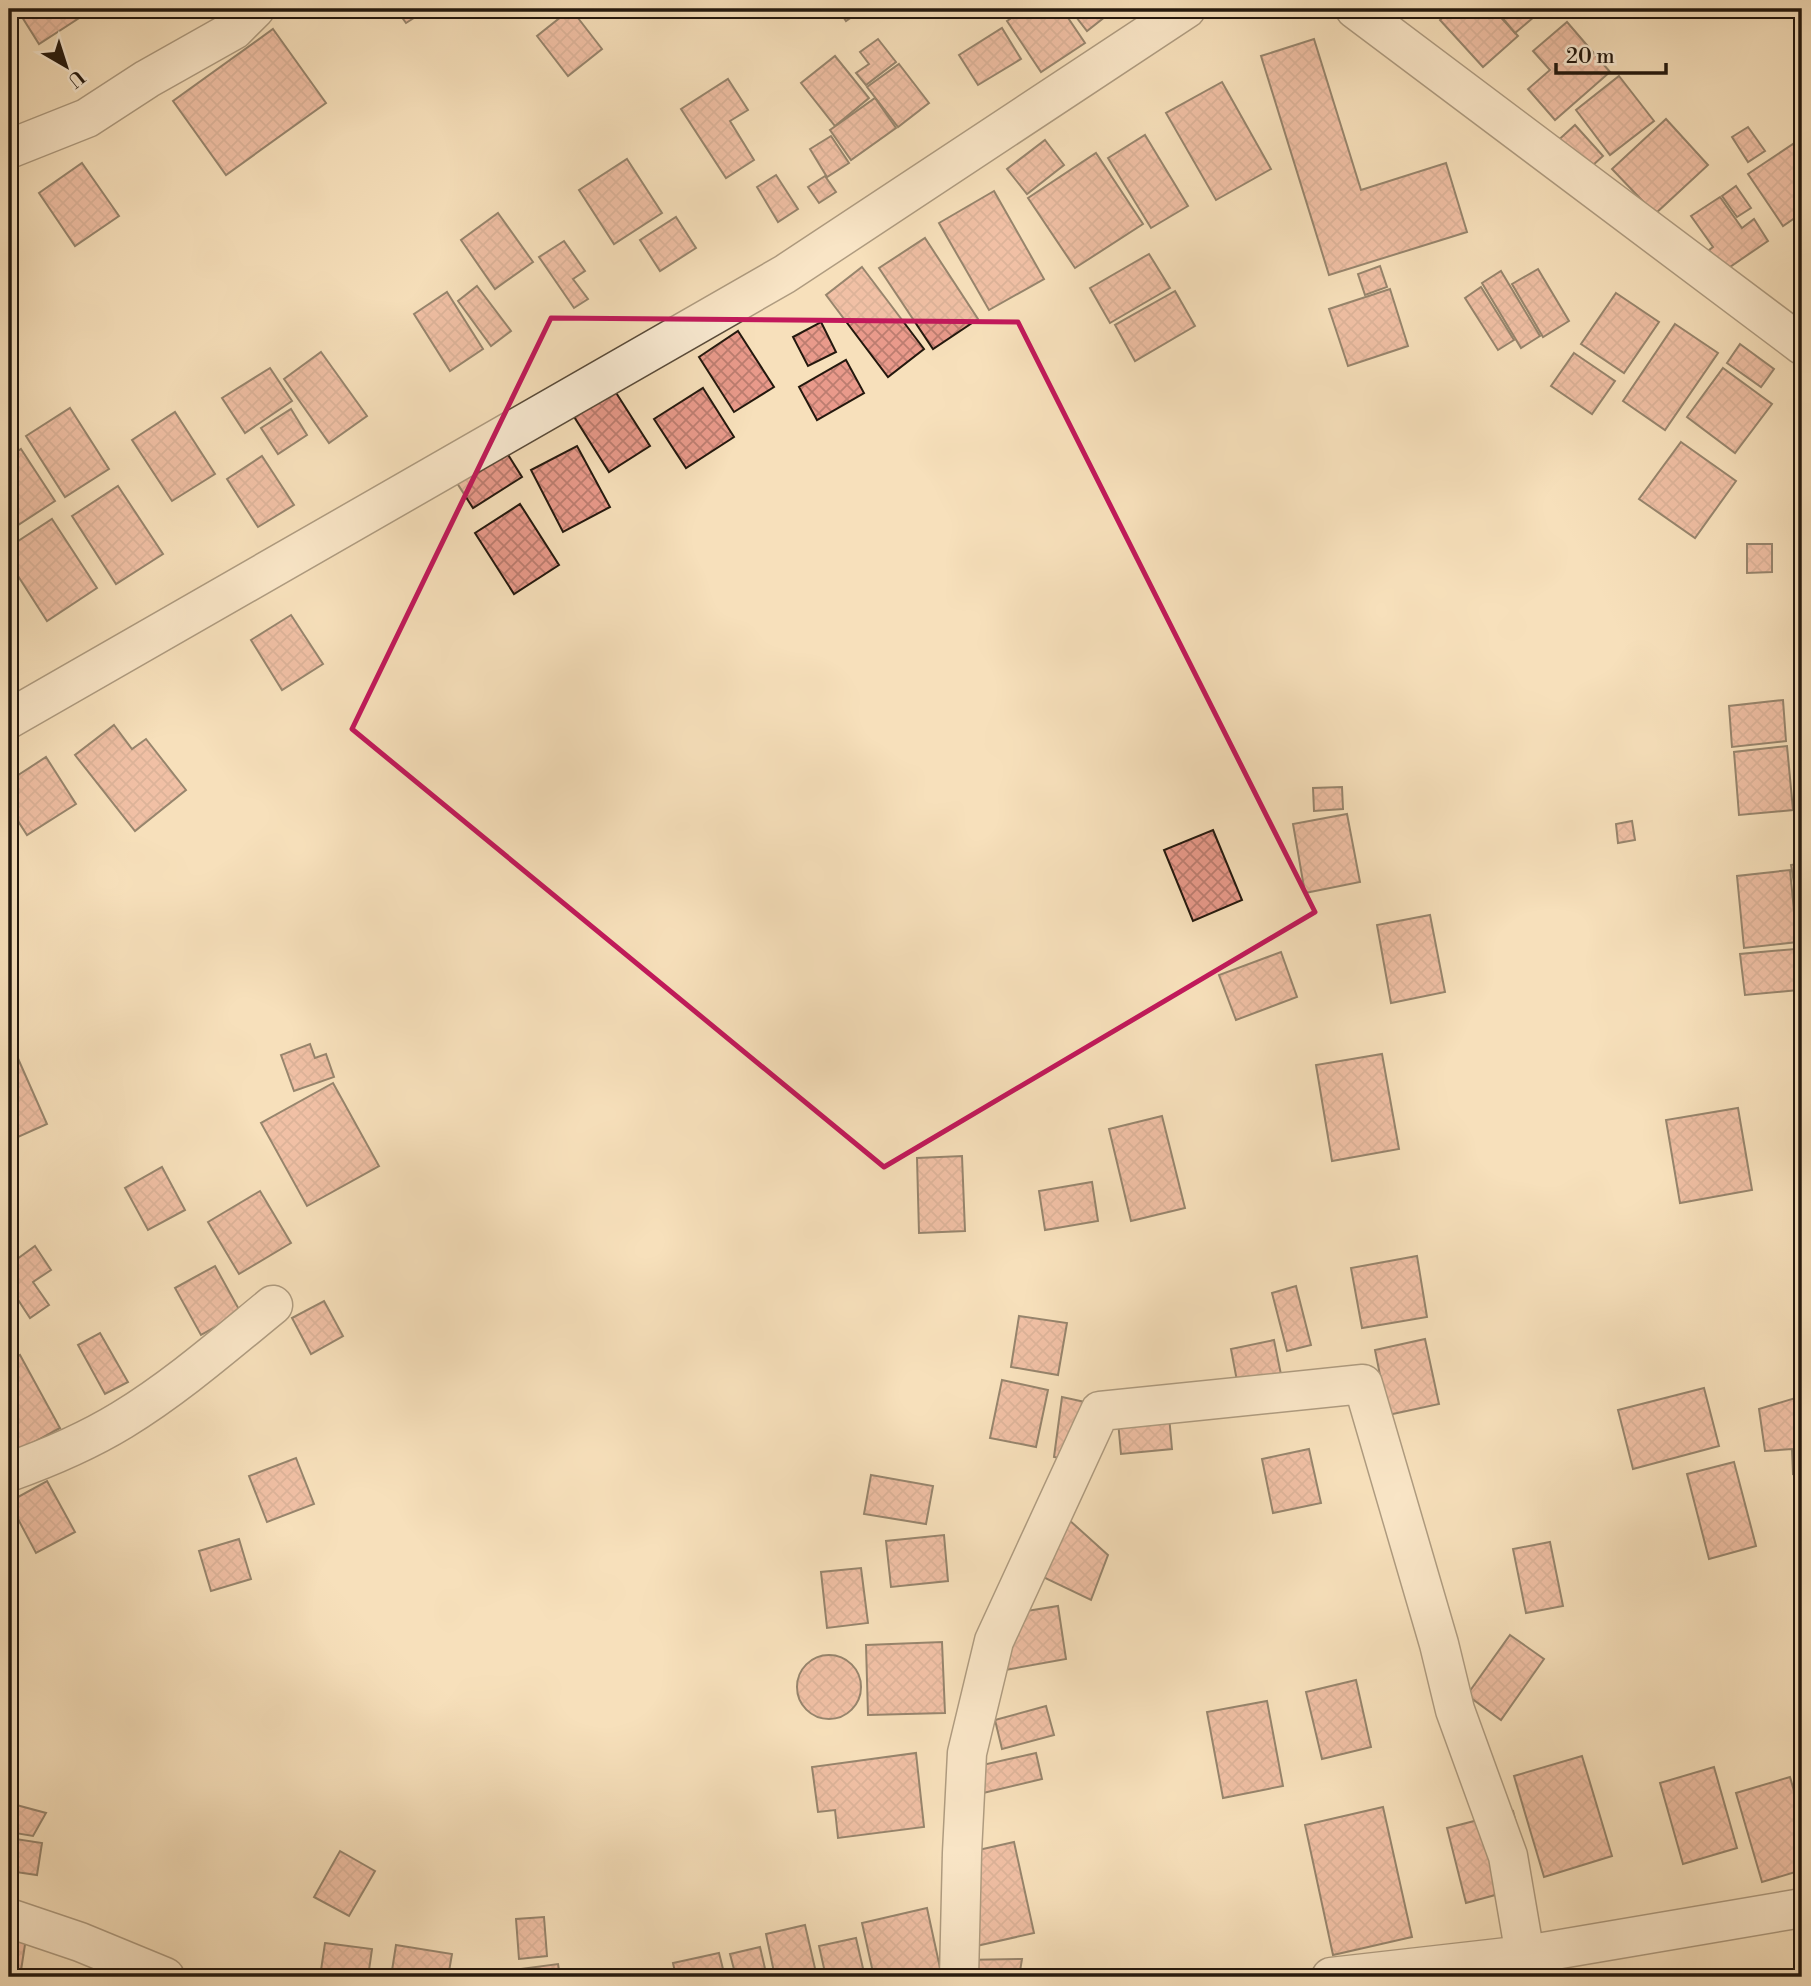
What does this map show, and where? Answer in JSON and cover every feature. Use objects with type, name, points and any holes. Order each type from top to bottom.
[{"type":"street","points":[[9,149],[87,118],[147,79],[234,30],[255,9]]},
{"type":"street","points":[[9,719],[785,274],[1186,9]]},
{"type":"street","points":[[1355,9],[1802,345]]},
{"type":"street","points":[[9,1472],[51,1457],[121,1421],[177,1383],[273,1305]]},
{"type":"street","points":[[959,1977],[967,1753],[994,1641],[1100,1411],[1363,1384],[1440,1643],[1455,1710],[1508,1856],[1525,1955]]},
{"type":"street","points":[[1331,1977],[1525,1955],[1802,1908]]},
{"type":"street","points":[[9,1918],[80,1942],[165,1977]]},
{"type":"highlighted area","points":[[551,318],[1018,322],[1315,912],[884,1167],[352,729]]},
{"type":"building","points":[[17,9],[93,9],[39,44]]},
{"type":"building","points":[[396,9],[428,9],[406,23]]},
{"type":"building","points":[[571,9],[602,49],[568,76],[537,36]]},
{"type":"building","points":[[838,9],[863,9],[846,21]]},
{"type":"building","points":[[1025,9],[1062,9],[1085,43],[1041,72],[1007,21]]},
{"type":"building","points":[[1070,9],[1115,9],[1087,31]]},
{"type":"building","points":[[1452,9],[1493,9],[1518,36],[1483,67],[1440,20]]},
{"type":"building","points":[[1495,9],[1527,9],[1534,17],[1515,33]]},
{"type":"building","points":[[1567,22],[1610,72],[1555,120],[1528,89],[1550,70],[1533,51]]},
{"type":"building","points":[[1002,28],[1021,59],[978,85],[959,55]]},
{"type":"building","points":[[273,29],[326,103],[226,175],[173,101]]},
{"type":"building","points":[[878,39],[896,62],[866,85],[856,73],[869,64],[860,52]]},
{"type":"building","points":[[1314,39],[1361,190],[1446,163],[1467,232],[1329,275],[1261,56]]},
{"type":"building","points":[[835,56],[869,98],[835,126],[801,83]]},
{"type":"building","points":[[899,64],[929,103],[898,127],[867,87]]},
{"type":"building","points":[[1619,76],[1654,121],[1610,155],[1576,110]]},
{"type":"building","points":[[728,79],[748,110],[730,121],[754,160],[726,178],[681,109]]},
{"type":"building","points":[[1222,82],[1271,169],[1216,200],[1166,113]]},
{"type":"building","points":[[875,98],[896,128],[851,160],[830,130]]},
{"type":"building","points":[[1666,119],[1708,165],[1655,214],[1612,169]]},
{"type":"building","points":[[1575,125],[1603,156],[1581,176],[1553,145]]},
{"type":"building","points":[[1748,127],[1765,151],[1748,162],[1732,137]]},
{"type":"building","points":[[1145,135],[1188,206],[1151,228],[1108,158]]},
{"type":"building","points":[[831,136],[849,163],[827,177],[810,149]]},
{"type":"building","points":[[1045,140],[1064,165],[1027,194],[1007,169]]},
{"type":"building","points":[[1793,144],[1802,158],[1802,213],[1783,226],[1748,174]]},
{"type":"building","points":[[1096,153],[1143,224],[1075,268],[1028,198]]},
{"type":"building","points":[[627,159],[662,213],[614,244],[579,190]]},
{"type":"building","points":[[82,163],[119,216],[75,246],[39,193]]},
{"type":"building","points":[[776,175],[798,209],[778,222],[757,187]]},
{"type":"building","points":[[825,176],[836,192],[819,203],[808,187]]},
{"type":"building","points":[[1736,186],[1751,208],[1737,217],[1722,196]]},
{"type":"building","points":[[994,191],[1044,279],[989,310],[939,223]]},
{"type":"building","points":[[1720,197],[1742,228],[1754,219],[1768,241],[1724,271],[1709,250],[1713,247],[1691,216]]},
{"type":"building","points":[[498,213],[533,262],[495,289],[461,240]]},
{"type":"building","points":[[676,217],[696,248],[660,271],[640,240]]},
{"type":"building","points":[[925,238],[978,319],[933,349],[879,268]]},
{"type":"building","points":[[564,241],[585,271],[573,279],[588,299],[574,308],[539,257]]},
{"type":"building","points":[[1149,254],[1170,288],[1110,323],[1090,288]]},
{"type":"building","points":[[1380,266],[1387,287],[1365,295],[1358,274]]},
{"type":"building","points":[[862,267],[924,349],[888,377],[826,295]]},
{"type":"building","points":[[1538,269],[1569,321],[1543,337],[1512,284]]},
{"type":"building","points":[[1501,271],[1540,336],[1521,348],[1482,283]]},
{"type":"building","points":[[477,286],[511,331],[491,346],[458,301]]},
{"type":"building","points":[[1481,287],[1514,340],[1498,350],[1465,298]]},
{"type":"building","points":[[1390,289],[1408,346],[1348,366],[1329,309]]},
{"type":"building","points":[[1175,291],[1195,326],[1135,361],[1115,325]]},
{"type":"building","points":[[447,292],[483,349],[450,371],[414,314]]},
{"type":"building","points":[[1616,293],[1659,322],[1624,373],[1581,344]]},
{"type":"building","points":[[821,322],[836,352],[808,366],[793,337]]},
{"type":"building","points":[[1675,324],[1718,353],[1665,430],[1623,401]]},
{"type":"building","points":[[738,331],[774,387],[734,412],[699,357]]},
{"type":"building","points":[[1740,344],[1774,369],[1761,387],[1727,363]]},
{"type":"building","points":[[321,352],[367,416],[329,443],[284,379]]},
{"type":"building","points":[[1574,353],[1615,381],[1592,414],[1551,386]]},
{"type":"building","points":[[846,360],[864,393],[817,420],[799,387]]},
{"type":"building","points":[[270,368],[292,401],[245,433],[222,398]]},
{"type":"building","points":[[1723,368],[1772,404],[1735,453],[1687,417]]},
{"type":"building","points":[[606,377],[650,446],[609,472],[566,404]]},
{"type":"building","points":[[703,388],[734,437],[686,468],[654,419]]},
{"type":"building","points":[[70,408],[109,469],[65,497],[26,436]]},
{"type":"building","points":[[291,409],[307,435],[278,454],[261,428]]},
{"type":"building","points":[[175,412],[215,474],[172,501],[132,440]]},
{"type":"building","points":[[490,426],[522,477],[473,508],[441,458]]},
{"type":"building","points":[[1681,442],[1736,481],[1695,538],[1639,499]]},
{"type":"building","points":[[577,446],[610,507],[563,532],[531,470]]},
{"type":"building","points":[[21,449],[55,501],[12,529],[9,523],[9,457]]},
{"type":"building","points":[[262,456],[294,505],[258,527],[227,479]]},
{"type":"building","points":[[118,486],[163,554],[116,584],[72,516]]},
{"type":"building","points":[[520,504],[559,565],[514,594],[475,533]]},
{"type":"building","points":[[52,519],[97,588],[47,621],[9,562],[9,547]]},
{"type":"building","points":[[1747,544],[1772,544],[1772,572],[1747,573]]},
{"type":"building","points":[[291,615],[323,664],[282,690],[251,640]]},
{"type":"building","points":[[1783,700],[1786,741],[1732,747],[1729,706]]},
{"type":"building","points":[[114,725],[132,749],[146,739],[186,790],[135,831],[75,755]]},
{"type":"building","points":[[1787,746],[1793,810],[1739,815],[1734,752]]},
{"type":"building","points":[[46,757],[76,804],[27,835],[9,807],[9,781]]},
{"type":"building","points":[[1342,787],[1343,809],[1314,811],[1313,788]]},
{"type":"building","points":[[1347,814],[1360,882],[1305,893],[1293,824]]},
{"type":"building","points":[[1632,821],[1635,840],[1618,843],[1616,824]]},
{"type":"building","points":[[1213,830],[1242,900],[1193,921],[1164,850]]},
{"type":"building","points":[[1802,863],[1802,931],[1791,865]]},
{"type":"building","points":[[1790,870],[1797,942],[1744,948],[1737,876]]},
{"type":"building","points":[[1430,915],[1445,992],[1391,1003],[1377,925]]},
{"type":"building","points":[[1795,949],[1798,990],[1745,995],[1740,954]]},
{"type":"building","points":[[1281,952],[1297,997],[1236,1020],[1219,975]]},
{"type":"building","points":[[310,1044],[315,1058],[326,1054],[334,1077],[294,1091],[281,1055]]},
{"type":"building","points":[[16,1054],[47,1124],[9,1141],[9,1057]]},
{"type":"building","points":[[1382,1054],[1399,1149],[1332,1161],[1316,1065]]},
{"type":"building","points":[[333,1083],[379,1166],[307,1206],[261,1123]]},
{"type":"building","points":[[1738,1108],[1752,1190],[1680,1203],[1666,1120]]},
{"type":"building","points":[[1162,1116],[1185,1208],[1131,1221],[1109,1129]]},
{"type":"building","points":[[962,1156],[965,1231],[919,1233],[917,1158]]},
{"type":"building","points":[[162,1167],[185,1210],[148,1230],[125,1188]]},
{"type":"building","points":[[1092,1182],[1098,1221],[1045,1230],[1039,1191]]},
{"type":"building","points":[[260,1191],[291,1243],[239,1274],[208,1222]]},
{"type":"building","points":[[35,1246],[51,1270],[33,1282],[49,1305],[30,1318],[9,1286],[9,1265]]},
{"type":"building","points":[[1417,1256],[1427,1317],[1362,1328],[1351,1268]]},
{"type":"building","points":[[215,1266],[241,1313],[201,1335],[175,1288]]},
{"type":"building","points":[[1296,1286],[1311,1345],[1287,1351],[1272,1293]]},
{"type":"building","points":[[324,1301],[343,1336],[311,1354],[292,1318]]},
{"type":"building","points":[[1019,1316],[1067,1323],[1058,1375],[1011,1367]]},
{"type":"building","points":[[100,1333],[128,1382],[105,1394],[78,1345]]},
{"type":"building","points":[[1425,1339],[1439,1404],[1388,1415],[1375,1350]]},
{"type":"building","points":[[1274,1340],[1287,1404],[1243,1413],[1231,1349]]},
{"type":"building","points":[[20,1355],[60,1428],[20,1450],[9,1430],[9,1362]]},
{"type":"building","points":[[1002,1380],[1048,1390],[1036,1447],[990,1438]]},
{"type":"building","points":[[1704,1388],[1719,1446],[1633,1469],[1618,1410]]},
{"type":"building","points":[[1167,1394],[1172,1449],[1121,1454],[1116,1399]]},
{"type":"building","points":[[1802,1396],[1802,1471],[1793,1474],[1792,1449],[1765,1451],[1759,1409]]},
{"type":"building","points":[[1062,1397],[1099,1405],[1089,1463],[1054,1457]]},
{"type":"building","points":[[1309,1449],[1321,1503],[1273,1513],[1262,1459]]},
{"type":"building","points":[[296,1458],[314,1504],[267,1522],[249,1476]]},
{"type":"building","points":[[1734,1462],[1756,1546],[1709,1559],[1687,1474]]},
{"type":"building","points":[[871,1475],[933,1486],[926,1524],[864,1514]]},
{"type":"building","points":[[47,1481],[75,1532],[36,1553],[9,1502]]},
{"type":"building","points":[[1068,1519],[1108,1555],[1091,1600],[1020,1566]]},
{"type":"building","points":[[944,1535],[948,1581],[891,1587],[886,1541]]},
{"type":"building","points":[[239,1539],[251,1579],[211,1591],[199,1551]]},
{"type":"building","points":[[1550,1542],[1563,1606],[1526,1613],[1513,1549]]},
{"type":"building","points":[[861,1568],[868,1623],[827,1628],[821,1572]]},
{"type":"building","points":[[1058,1606],[1066,1659],[1005,1670],[996,1616]]},
{"type":"building","points":[[1510,1635],[1544,1659],[1501,1720],[1467,1695]]},
{"type":"building","points":[[942,1642],[945,1713],[868,1715],[866,1645]]},
{"type":"building","points":[[823,1655],[835,1655],[852,1664],[859,1675],[859,1699],[852,1710],[835,1719],[823,1719],[811,1714],[802,1705],[797,1693],[797,1681],[802,1669],[811,1660]]},
{"type":"building","points":[[1356,1680],[1371,1747],[1322,1759],[1306,1692]]},
{"type":"building","points":[[1267,1701],[1283,1786],[1223,1798],[1207,1712]]},
{"type":"building","points":[[1046,1706],[1054,1735],[1002,1749],[995,1720]]},
{"type":"building","points":[[916,1753],[924,1827],[838,1838],[835,1810],[818,1812],[812,1767]]},
{"type":"building","points":[[1036,1753],[1042,1779],[983,1793],[978,1766]]},
{"type":"building","points":[[1582,1756],[1612,1856],[1544,1877],[1514,1776]]},
{"type":"building","points":[[1714,1767],[1737,1848],[1683,1864],[1660,1783]]},
{"type":"building","points":[[1790,1777],[1802,1819],[1802,1870],[1762,1882],[1736,1793]]},
{"type":"building","points":[[9,1803],[46,1813],[33,1836],[9,1832]]},
{"type":"building","points":[[1383,1807],[1412,1937],[1333,1955],[1305,1825]]},
{"type":"building","points":[[1513,1811],[1532,1885],[1466,1903],[1447,1828]]},
{"type":"building","points":[[9,1838],[42,1843],[37,1875],[9,1871],[13,1858],[9,1857]]},
{"type":"building","points":[[1014,1842],[1034,1933],[963,1949],[943,1858]]},
{"type":"building","points":[[340,1851],[375,1871],[349,1916],[314,1897]]},
{"type":"building","points":[[927,1908],[942,1977],[874,1977],[862,1923]]},
{"type":"building","points":[[544,1917],[547,1956],[519,1959],[516,1919]]},
{"type":"building","points":[[805,1925],[817,1977],[775,1977],[766,1934]]},
{"type":"building","points":[[9,1936],[26,1938],[20,1977],[9,1977]]},
{"type":"building","points":[[856,1938],[865,1977],[826,1977],[819,1946]]},
{"type":"building","points":[[325,1943],[372,1949],[368,1977],[320,1977]]},
{"type":"building","points":[[396,1945],[452,1954],[448,1977],[391,1977]]},
{"type":"building","points":[[760,1947],[767,1977],[736,1977],[730,1954]]},
{"type":"building","points":[[719,1953],[725,1977],[676,1977],[673,1963]]},
{"type":"building","points":[[1022,1959],[1019,1977],[966,1977],[962,1960]]},
{"type":"building","points":[[558,1964],[560,1977],[521,1977],[520,1969]]}]
